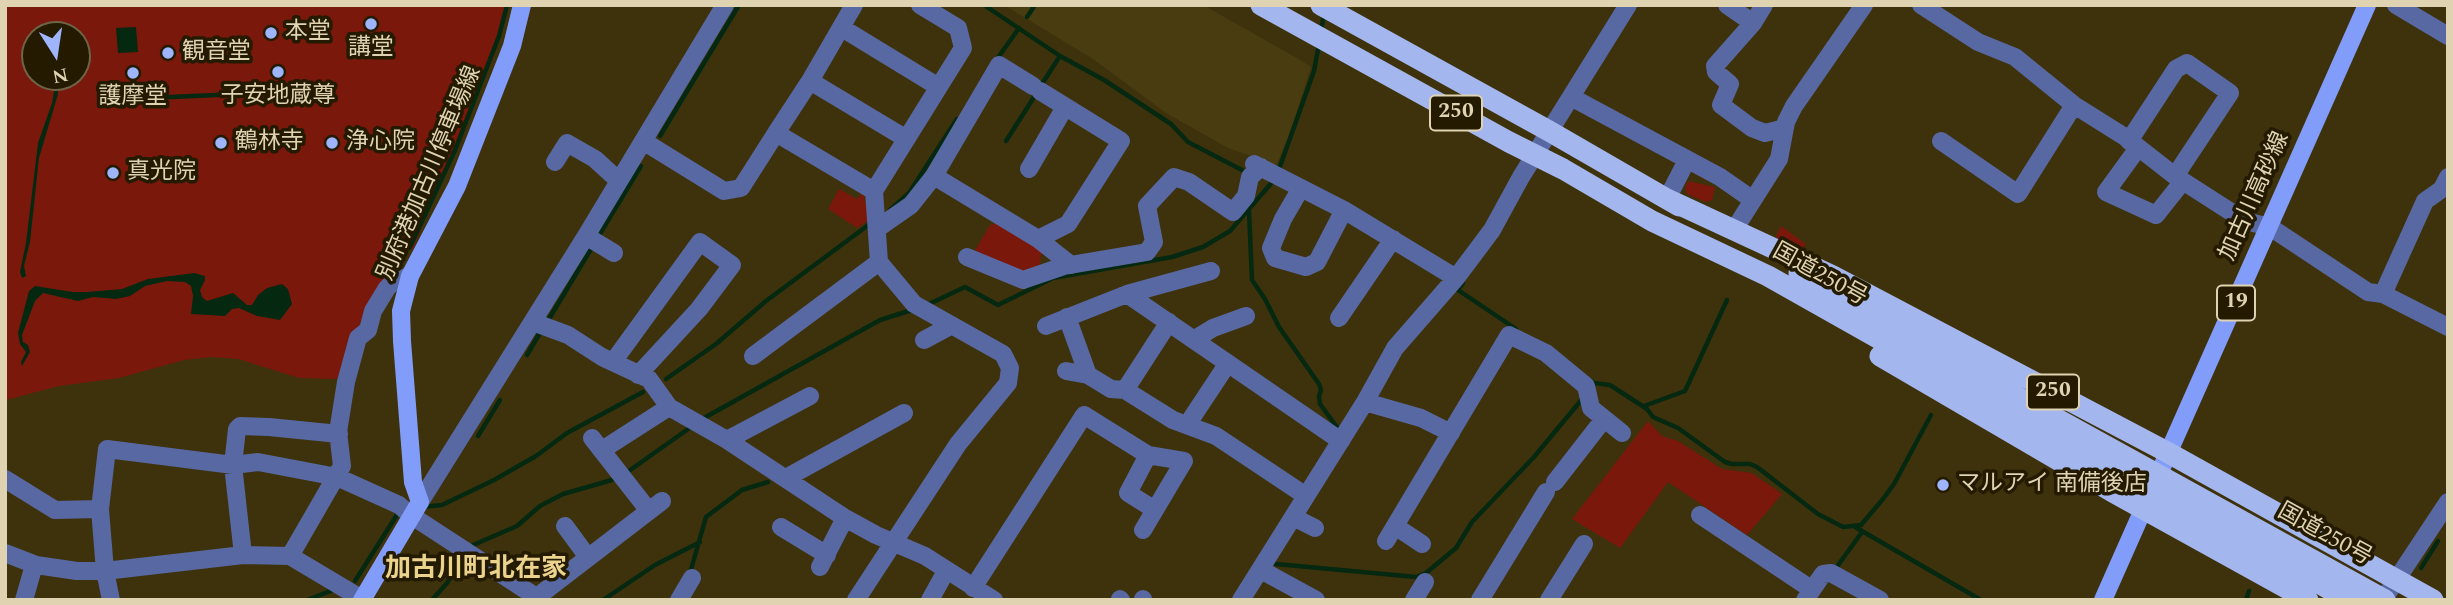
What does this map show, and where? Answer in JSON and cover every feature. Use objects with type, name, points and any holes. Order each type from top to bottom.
[{"type":"highway","name":"国道250号","points":[[1261,5],[1563,169],[1652,221],[1768,276],[2384,600]]},
{"type":"highway","name":"国道250号","points":[[1321,5],[1667,199],[2348,600]]},
{"type":"highway","name":"250","points":[[1667,199],[1833,276],[2167,452],[2433,600]]},
{"type":"highway","name":"250","points":[[1652,221],[2145,509],[2308,600]]},
{"type":"main road","name":"別府港加古川停車場線","points":[[416,509],[401,311],[410,276],[457,186],[512,46],[522,5]]},
{"type":"main road","name":"加古川高砂線","points":[[2103,600],[2367,5]]},
{"type":"main road","points":[[362,599],[416,509]]},
{"type":"street","points":[[416,509],[540,325],[592,240],[619,181],[724,5]]},
{"type":"street","points":[[643,141],[724,191],[741,188],[810,81],[854,5]]},
{"type":"street","points":[[856,600],[958,444],[1008,383],[1010,368],[1003,354],[914,304],[879,262],[874,191],[963,48],[958,28],[920,5]]},
{"type":"street","points":[[1241,600],[1365,402],[1395,348],[1492,230],[1549,131],[1628,5]]},
{"type":"street","points":[[1727,5],[1753,23]]},
{"type":"street","points":[[1764,5],[1753,23],[1715,66],[1716,72],[1730,84],[1721,104],[1752,128],[1765,133],[1785,128]]},
{"type":"street","points":[[1734,230],[1779,159],[1785,128],[1794,106],[1864,5]]},
{"type":"street","points":[[2396,5],[2448,36]]},
{"type":"street","points":[[1927,7],[1978,43],[2015,57],[2074,105],[2179,179],[2245,221],[2270,227],[2368,292],[2383,294],[2448,327]]},
{"type":"street","points":[[842,28],[937,86]]},
{"type":"street","points":[[2186,63],[2230,93],[2179,179],[2156,215],[2106,192],[2176,69],[2186,63]]},
{"type":"street","points":[[877,223],[911,205],[934,176],[999,65],[1020,69],[1036,89],[1121,141],[1068,225],[1038,239]]},
{"type":"street","points":[[810,81],[905,138]]},
{"type":"street","points":[[1572,97],[1720,177],[1753,200]]},
{"type":"street","points":[[1941,141],[1961,166],[2018,194],[2074,105]]},
{"type":"street","points":[[1029,169],[1065,107]]},
{"type":"street","points":[[776,133],[874,191]]},
{"type":"street","points":[[555,162],[567,142],[595,159],[619,181]]},
{"type":"street","points":[[1667,199],[1687,160]]},
{"type":"street","points":[[967,257],[982,272],[1023,280],[1071,265],[1147,252],[1154,242],[1147,206],[1174,177],[1189,182],[1233,212],[1246,196],[1250,177],[1267,170],[1344,210],[1455,278]]},
{"type":"street","points":[[934,176],[1038,239],[1071,265]]},
{"type":"street","points":[[2383,294],[2425,201],[2446,185]]},
{"type":"street","points":[[1301,188],[1283,219],[1271,248],[1275,258],[1306,267],[1317,262],[1344,210]]},
{"type":"street","points":[[1339,318],[1393,239]]},
{"type":"street","points":[[592,240],[614,253]]},
{"type":"street","points":[[613,362],[700,242],[732,265],[699,309],[638,375]]},
{"type":"street","points":[[753,356],[879,262]]},
{"type":"street","points":[[1046,326],[1126,294],[1211,271]]},
{"type":"street","points":[[290,555],[342,466],[339,434],[346,382],[358,338],[368,330],[373,311],[387,288],[393,282],[410,276]]},
{"type":"street","points":[[1126,294],[1341,441]]},
{"type":"street","points":[[1195,339],[1213,328],[1246,316]]},
{"type":"street","points":[[1067,317],[1088,375]]},
{"type":"street","points":[[1125,390],[1169,322]]},
{"type":"street","points":[[540,325],[568,335],[613,362],[649,379],[669,407],[727,440],[845,518],[925,556],[994,600]]},
{"type":"street","points":[[924,340],[952,325]]},
{"type":"street","points":[[1422,544],[1390,533],[1509,335],[1546,353],[1586,386],[1591,408],[1622,433]]},
{"type":"street","points":[[1187,425],[1228,363]]},
{"type":"street","points":[[1066,371],[1088,375],[1111,389],[1125,390],[1173,420],[1216,436],[1306,496]]},
{"type":"street","points":[[727,440],[810,396]]},
{"type":"street","points":[[1365,402],[1421,418],[1451,433]]},
{"type":"street","points":[[111,600],[105,571],[100,509],[107,449],[233,465],[258,462],[337,477],[399,505],[416,509],[539,598],[587,556],[655,506],[597,444],[669,407]]},
{"type":"street","points":[[786,478],[881,434],[904,413]]},
{"type":"street","points":[[973,588],[1084,415],[1148,455],[1184,461],[1143,530]]},
{"type":"street","points":[[1480,600],[1550,487],[1604,419]]},
{"type":"street","points":[[243,555],[233,465],[237,429],[240,426],[339,434]]},
{"type":"street","points":[[1148,455],[1128,493],[1155,510]]},
{"type":"street","points":[[5,479],[55,510],[100,509]]},
{"type":"street","points":[[2384,600],[2448,502]]},
{"type":"street","points":[[1700,515],[1808,594],[1823,574],[1831,573],[1880,600]]},
{"type":"street","points":[[1293,517],[1315,528]]},
{"type":"street","points":[[781,527],[823,561],[845,518]]},
{"type":"street","points":[[565,526],[587,556]]},
{"type":"street","points":[[1549,600],[1574,571],[1584,544]]},
{"type":"street","points":[[5,554],[34,565],[77,571],[105,571],[243,555],[290,555],[362,599]]},
{"type":"street","points":[[24,600],[34,565]]},
{"type":"street","points":[[1261,570],[1316,600]]},
{"type":"street","points":[[930,600],[946,571]]},
{"type":"street","points":[[679,600],[692,578]]},
{"type":"street","points":[[1414,600],[1425,582]]},
{"type":"shaded area","points":[[5,5],[509,5],[494,56],[413,249],[409,249],[374,294],[353,338],[341,376],[335,379],[299,378],[238,359],[211,357],[184,360],[119,378],[59,386],[6,400]]},
{"type":"shaded area","points":[[1004,5],[1203,5],[1295,57],[1311,67],[1290,133],[1275,168],[1260,159],[1228,148],[1166,113],[1093,59]]},
{"type":"shaded area","points":[[136,27],[138,52],[118,53],[116,28]]},
{"type":"shaded area","points":[[54,91],[58,91],[39,158],[30,242],[24,266],[26,276],[22,278],[20,272],[38,143]]},
{"type":"shaded area","points":[[1688,181],[1715,187],[1712,200],[1706,202],[1687,194],[1685,188]]},
{"type":"shaded area","points":[[839,189],[857,199],[861,194],[864,196],[869,220],[857,228],[828,209]]},
{"type":"shaded area","points":[[998,223],[1042,251],[1039,268],[1025,274],[974,252],[990,225]]},
{"type":"shaded area","points":[[1781,226],[1806,244],[1802,251],[1777,240]]},
{"type":"shaded area","points":[[194,273],[205,276],[200,290],[207,301],[233,293],[247,305],[252,305],[258,295],[267,288],[282,284],[288,289],[292,304],[280,320],[257,316],[239,308],[232,309],[225,316],[191,314],[191,286],[185,282],[167,281],[145,286],[130,296],[116,299],[93,297],[78,301],[43,293],[35,301],[22,335],[30,352],[22,366],[26,352],[20,344],[18,333],[29,291],[35,286],[87,292],[122,289],[148,279]]},
{"type":"shaded area","points":[[1648,421],[1662,436],[1678,441],[1722,469],[1752,473],[1782,494],[1747,535],[1668,482],[1620,548],[1572,519]]},
{"type":"waterway","points":[[410,247],[455,150],[499,36],[507,5]]},
{"type":"waterway","points":[[660,136],[739,5]]},
{"type":"waterway","points":[[984,5],[1060,56],[1104,80],[1171,124],[1188,142],[1242,170]]},
{"type":"waterway","points":[[1027,17],[1035,5]]},
{"type":"waterway","points":[[1321,32],[1324,13]]},
{"type":"waterway","points":[[997,59],[1019,28]]},
{"type":"waterway","points":[[1278,172],[1314,71],[1319,44]]},
{"type":"waterway","points":[[1040,87],[1060,56]]},
{"type":"waterway","points":[[126,99],[305,91]]},
{"type":"waterway","points":[[1006,141],[1036,94]]},
{"type":"waterway","points":[[890,210],[909,193],[957,119]]},
{"type":"waterway","points":[[598,237],[641,166]]},
{"type":"waterway","points":[[927,305],[965,287],[998,305],[1053,278],[1172,257],[1203,247],[1230,231],[1274,180]]},
{"type":"waterway","points":[[1249,211],[1252,280],[1279,327],[1319,384],[1320,404],[1339,430]]},
{"type":"waterway","points":[[666,379],[716,344],[766,301],[871,223]]},
{"type":"waterway","points":[[546,324],[594,244]]},
{"type":"waterway","points":[[1463,283],[1458,290],[1516,329]]},
{"type":"waterway","points":[[1644,406],[1685,391],[1727,300]]},
{"type":"waterway","points":[[704,418],[880,320],[912,310]]},
{"type":"waterway","points":[[527,355],[541,331]]},
{"type":"waterway","points":[[1589,380],[1610,385],[1647,409],[1653,417],[1678,428],[1725,462],[1757,467],[1818,514],[1843,527],[1861,525],[1883,499],[1894,484],[1931,415]]},
{"type":"waterway","points":[[422,507],[442,505],[494,480],[536,456],[567,433],[643,392]]},
{"type":"waterway","points":[[1276,564],[1416,577],[1426,573],[1456,548],[1472,522],[1534,457],[1583,398]]},
{"type":"waterway","points":[[478,436],[500,400]]},
{"type":"waterway","points":[[626,473],[691,427]]},
{"type":"waterway","points":[[473,545],[517,526],[540,506],[563,494],[612,480]]},
{"type":"waterway","points":[[690,573],[706,517],[742,490],[768,482]]},
{"type":"waterway","points":[[355,581],[400,510]]},
{"type":"waterway","points":[[1855,527],[1981,600]]},
{"type":"waterway","points":[[1836,568],[1862,532]]},
{"type":"waterway","points":[[2421,568],[2438,541]]},
{"type":"waterway","points":[[603,600],[655,565],[700,542]]},
{"type":"waterway","points":[[432,600],[463,559]]},
{"type":"waterway","points":[[307,600],[333,590]]},
{"type":"waterway","points":[[2246,600],[2249,591]]},
{"type":"place","name":"講堂","points":[[371,24]]},
{"type":"place","name":"本堂","points":[[271,33]]},
{"type":"place","name":"観音堂","points":[[168,53]]},
{"type":"place","name":"子安地蔵尊","points":[[278,72]]},
{"type":"place","name":"護摩堂","points":[[133,73]]},
{"type":"place","name":"鶴林寺","points":[[221,143]]},
{"type":"place","name":"浄心院","points":[[332,143]]},
{"type":"place","name":"真光院","points":[[113,173]]},
{"type":"place","name":"マルアイ 南備後店","points":[[1943,485]]},
{"type":"district","name":"加古川町北在家","points":[[476,571]]}]
